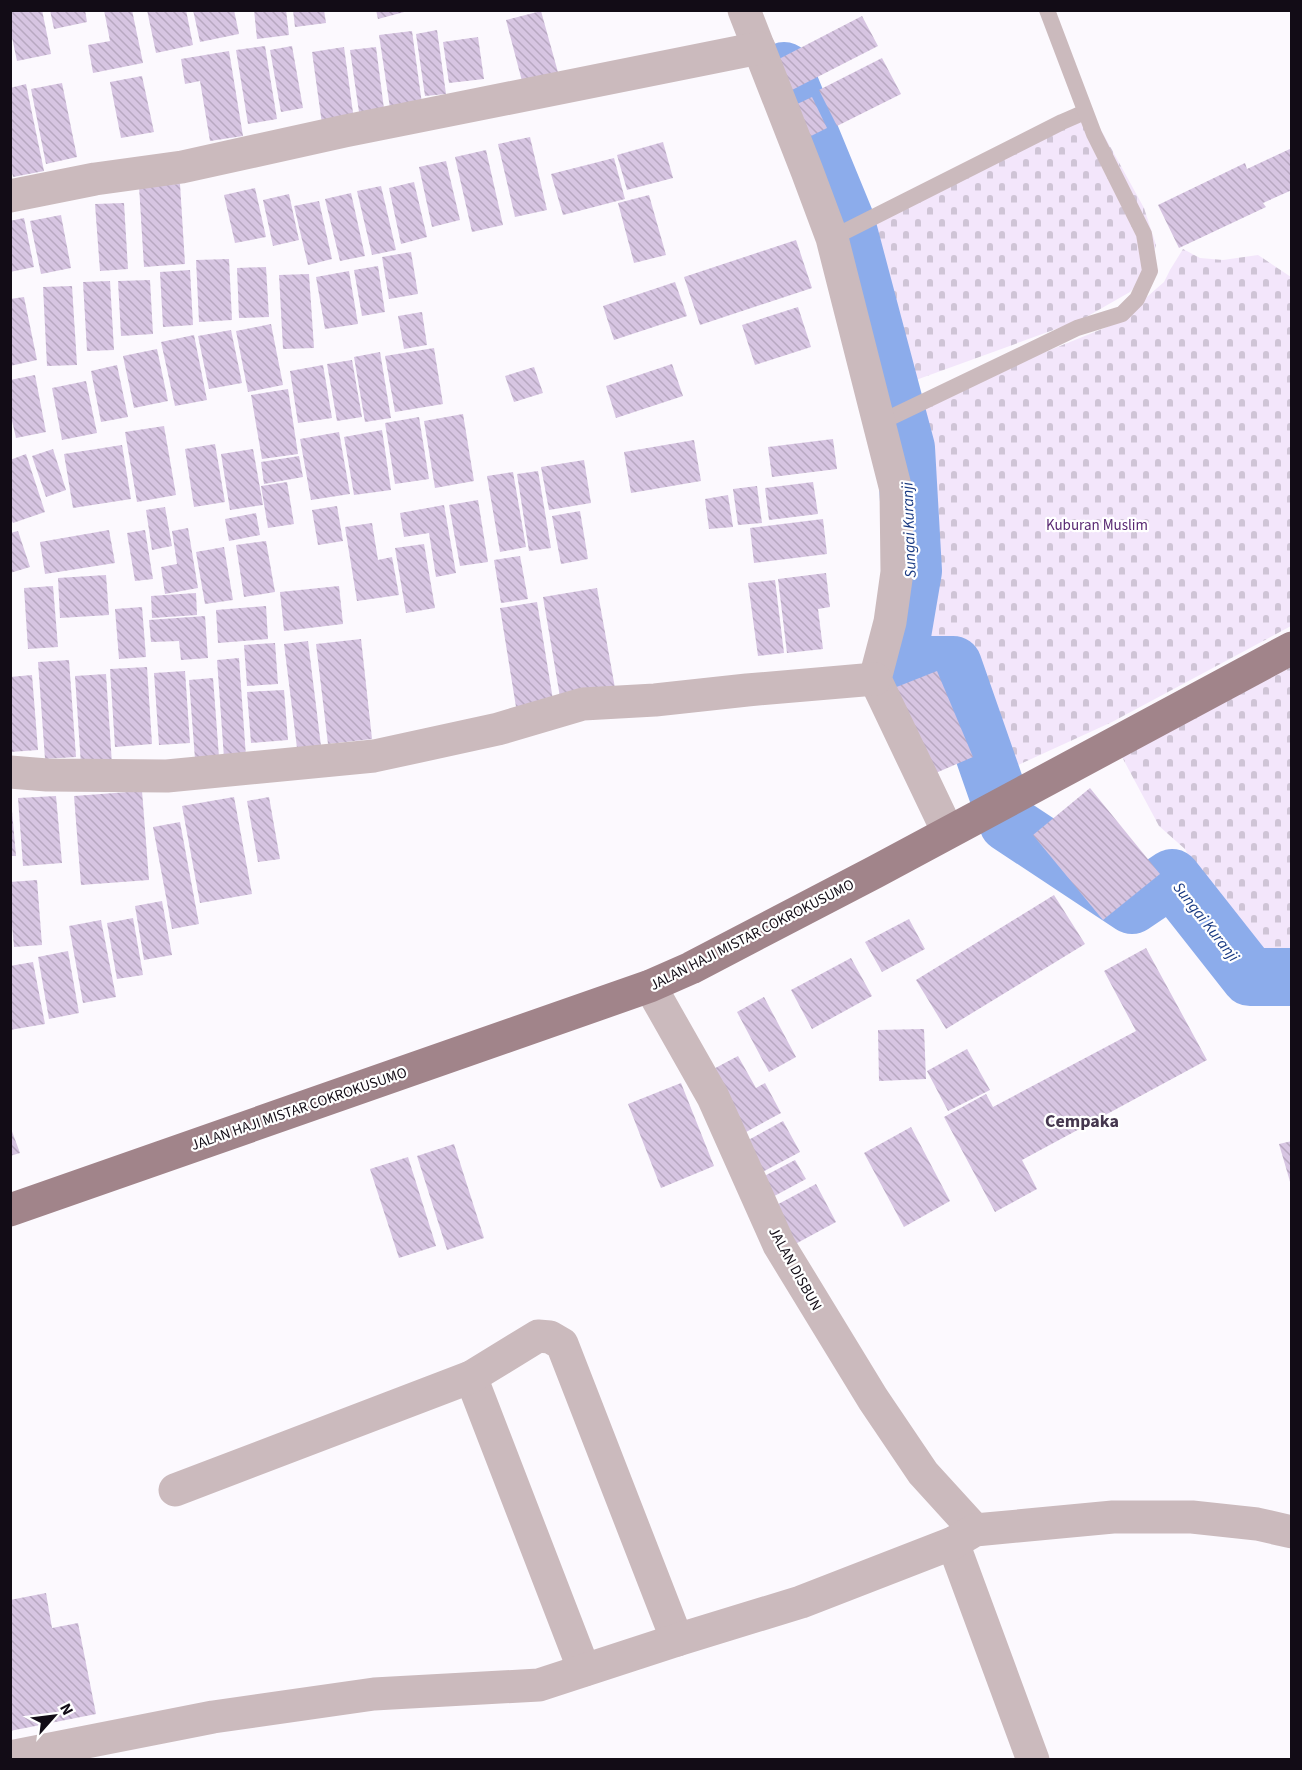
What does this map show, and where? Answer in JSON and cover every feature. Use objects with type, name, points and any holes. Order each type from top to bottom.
[{"type":"main road","name":"JALAN HAJI MISTAR COKROKUSUMO","points":[[10,1210],[650,987],[875,872],[1292,648]]},
{"type":"street","points":[[744,10],[832,238],[896,490],[897,572],[890,622],[875,679],[948,832]]},
{"type":"street","points":[[10,196],[95,179],[182,167],[345,131],[759,48]]},
{"type":"street","points":[[10,772],[47,776],[168,776],[374,756],[498,729],[583,704],[655,700],[875,679]]},
{"type":"street","name":"JALAN DISBUN","points":[[650,987],[713,1097],[779,1245],[873,1399],[964,1536]]},
{"type":"street","points":[[175,1490],[471,1377],[538,1336],[550,1337],[562,1344],[677,1640]]},
{"type":"street","points":[[471,1377],[584,1670]]},
{"type":"street","points":[[10,1757],[213,1717],[374,1694],[539,1685],[801,1602],[964,1536],[1113,1517],[1192,1517],[1257,1524],[1292,1532]]},
{"type":"street","points":[[964,1536],[1033,1760]]},
{"type":"lane","points":[[879,423],[1077,328],[1122,314],[1137,299],[1150,271],[1144,234],[1094,134],[1047,10]]},
{"type":"lane","points":[[832,238],[1085,112]]},
{"type":"green space","points":[[1095,119],[1144,208],[1156,245],[1147,273],[1130,292],[1081,320],[891,389],[869,299],[846,222],[1062,127]]},
{"type":"green space","name":"Kuburan Muslim","points":[[1183,249],[1200,258],[1223,260],[1258,255],[1291,277],[1291,626],[1112,722],[1005,771],[947,652],[897,665],[908,608],[915,548],[910,476],[901,410],[1117,323],[1164,282]]},
{"type":"green space","points":[[1291,667],[1291,964],[1279,964],[1253,957],[1201,927],[1180,908],[1196,870],[1185,849],[1159,826],[1122,757]]},
{"type":"building","points":[[42,10],[51,54],[17,61],[10,28],[10,12]]},
{"type":"building","points":[[50,10],[85,10],[87,22],[54,29]]},
{"type":"building","points":[[104,10],[132,10],[143,63],[93,73],[88,45],[110,41]]},
{"type":"building","points":[[147,10],[186,10],[193,45],[156,53]]},
{"type":"building","points":[[193,10],[234,10],[239,34],[200,42]]},
{"type":"building","points":[[254,10],[286,10],[289,35],[257,39]]},
{"type":"building","points":[[293,10],[324,10],[326,23],[295,27]]},
{"type":"building","points":[[376,10],[408,10],[408,11],[378,19]]},
{"type":"building","points":[[541,11],[559,76],[523,85],[506,20]]},
{"type":"building","points":[[862,16],[878,46],[792,90],[777,60]]},
{"type":"building","points":[[437,30],[446,94],[425,96],[416,34]]},
{"type":"building","points":[[412,31],[422,104],[390,108],[379,35]]},
{"type":"building","points":[[478,37],[484,79],[449,83],[443,42]]},
{"type":"building","points":[[265,46],[277,119],[248,124],[236,50]]},
{"type":"building","points":[[292,46],[303,108],[281,112],[270,50]]},
{"type":"building","points":[[344,47],[354,120],[322,124],[312,52]]},
{"type":"building","points":[[376,47],[384,109],[359,112],[350,50]]},
{"type":"building","points":[[229,51],[243,136],[210,141],[200,81],[185,84],[181,59]]},
{"type":"building","points":[[882,58],[901,94],[837,126],[819,90]]},
{"type":"building","points":[[142,76],[154,132],[121,138],[110,82]]},
{"type":"building","points":[[62,83],[77,157],[46,164],[31,89]]},
{"type":"building","points":[[26,84],[44,171],[13,177],[10,163],[10,88]]},
{"type":"building","points":[[812,97],[827,128],[809,137],[793,106]]},
{"type":"building","points":[[530,137],[547,210],[515,217],[498,144]]},
{"type":"building","points":[[663,142],[673,178],[627,190],[617,155]]},
{"type":"building","points":[[1292,148],[1292,190],[1263,203],[1266,207],[1179,248],[1158,205],[1245,163],[1247,169]]},
{"type":"building","points":[[486,150],[503,225],[472,232],[455,157]]},
{"type":"building","points":[[614,158],[625,199],[563,215],[551,174]]},
{"type":"building","points":[[446,161],[460,220],[432,227],[419,167]]},
{"type":"building","points":[[414,182],[427,237],[401,244],[389,188]]},
{"type":"building","points":[[180,184],[185,264],[144,267],[139,186]]},
{"type":"building","points":[[381,186],[396,250],[372,255],[357,191]]},
{"type":"building","points":[[255,188],[266,237],[235,243],[224,195]]},
{"type":"building","points":[[351,193],[365,256],[340,261],[325,199]]},
{"type":"building","points":[[289,194],[299,240],[273,246],[263,200]]},
{"type":"building","points":[[649,195],[666,255],[634,263],[618,203]]},
{"type":"building","points":[[319,201],[332,259],[308,265],[294,206]]},
{"type":"building","points":[[124,203],[128,269],[100,271],[95,204]]},
{"type":"building","points":[[61,215],[71,268],[41,274],[30,221]]},
{"type":"building","points":[[24,218],[34,267],[10,272],[10,221]]},
{"type":"building","points":[[796,240],[812,288],[700,325],[684,277]]},
{"type":"building","points":[[411,252],[418,294],[389,299],[382,257]]},
{"type":"building","points":[[229,259],[232,320],[199,322],[196,260]]},
{"type":"building","points":[[378,266],[385,312],[362,316],[354,270]]},
{"type":"building","points":[[266,267],[269,317],[239,318],[237,268]]},
{"type":"building","points":[[190,270],[193,325],[163,327],[160,272]]},
{"type":"building","points":[[349,271],[358,324],[325,329],[316,277]]},
{"type":"building","points":[[309,274],[314,348],[283,349],[279,275]]},
{"type":"building","points":[[150,280],[153,334],[121,336],[118,281]]},
{"type":"building","points":[[110,281],[114,350],[87,351],[83,282]]},
{"type":"building","points":[[675,282],[687,316],[614,340],[603,306]]},
{"type":"building","points":[[72,286],[77,365],[47,366],[43,287]]},
{"type":"building","points":[[24,297],[37,360],[10,366],[10,299]]},
{"type":"building","points":[[798,307],[811,347],[755,365],[742,325]]},
{"type":"building","points":[[422,312],[427,345],[404,349],[398,316]]},
{"type":"building","points":[[271,324],[283,385],[248,392],[236,331]]},
{"type":"building","points":[[231,330],[242,383],[209,389],[198,336]]},
{"type":"building","points":[[194,335],[207,400],[175,406],[161,342]]},
{"type":"building","points":[[434,348],[443,404],[395,412],[385,356]]},
{"type":"building","points":[[157,349],[168,401],[134,408],[123,356]]},
{"type":"building","points":[[380,352],[391,418],[365,422],[354,357]]},
{"type":"building","points":[[352,360],[362,417],[337,421],[327,364]]},
{"type":"building","points":[[672,364],[683,396],[616,418],[606,386]]},
{"type":"building","points":[[117,365],[128,417],[101,422],[91,371]]},
{"type":"building","points":[[323,365],[332,418],[298,423],[290,371]]},
{"type":"building","points":[[534,367],[543,393],[514,402],[505,376]]},
{"type":"building","points":[[35,375],[46,432],[16,438],[10,412],[10,380]]},
{"type":"building","points":[[86,381],[97,433],[62,440],[52,388]]},
{"type":"building","points":[[288,389],[298,454],[262,459],[251,395]]},
{"type":"building","points":[[463,414],[474,481],[435,488],[424,421]]},
{"type":"building","points":[[419,417],[429,479],[395,484],[385,423]]},
{"type":"building","points":[[164,426],[176,495],[137,502],[125,432]]},
{"type":"building","points":[[382,430],[391,490],[354,495],[344,437]]},
{"type":"building","points":[[339,432],[350,494],[311,500],[300,439]]},
{"type":"building","points":[[833,439],[837,469],[772,477],[768,447]]},
{"type":"building","points":[[694,440],[701,481],[631,493],[624,452]]},
{"type":"building","points":[[215,444],[225,502],[194,507],[185,449]]},
{"type":"building","points":[[122,445],[131,499],[73,508],[64,454]]},
{"type":"building","points":[[53,449],[66,490],[46,497],[32,456]]},
{"type":"building","points":[[253,449],[263,505],[230,510],[221,454]]},
{"type":"building","points":[[26,454],[45,512],[13,523],[10,517],[10,460]]},
{"type":"building","points":[[299,456],[303,477],[264,484],[261,462]]},
{"type":"building","points":[[584,460],[591,503],[549,510],[541,467]]},
{"type":"building","points":[[538,471],[551,548],[529,551],[517,474]]},
{"type":"building","points":[[513,472],[526,547],[500,552],[487,476]]},
{"type":"building","points":[[287,482],[294,524],[268,528],[261,486]]},
{"type":"building","points":[[813,482],[818,514],[769,520],[765,488]]},
{"type":"building","points":[[757,486],[762,523],[738,525],[733,489]]},
{"type":"building","points":[[728,495],[733,527],[709,529],[705,499]]},
{"type":"building","points":[[478,500],[488,562],[460,566],[449,505]]},
{"type":"building","points":[[444,505],[456,573],[436,577],[429,533],[404,537],[400,513]]},
{"type":"building","points":[[337,506],[343,541],[318,545],[312,510]]},
{"type":"building","points":[[165,507],[172,546],[152,550],[146,510]]},
{"type":"building","points":[[580,511],[588,559],[561,564],[552,516]]},
{"type":"building","points":[[256,513],[260,535],[229,541],[225,519]]},
{"type":"building","points":[[823,519],[827,554],[754,563],[750,528]]},
{"type":"building","points":[[372,523],[378,560],[392,557],[399,595],[357,601],[345,527]]},
{"type":"building","points":[[188,528],[198,588],[165,594],[161,567],[177,564],[172,531]]},
{"type":"building","points":[[109,530],[115,563],[45,574],[40,542]]},
{"type":"building","points":[[145,530],[153,579],[135,581],[127,533]]},
{"type":"building","points":[[18,531],[30,567],[10,573],[10,533]]},
{"type":"building","points":[[266,541],[275,592],[244,597],[236,545]]},
{"type":"building","points":[[424,544],[435,608],[406,613],[395,548]]},
{"type":"building","points":[[224,547],[233,600],[205,604],[196,552]]},
{"type":"building","points":[[520,556],[528,599],[501,603],[494,560]]},
{"type":"building","points":[[826,573],[830,607],[818,609],[823,649],[787,653],[778,579]]},
{"type":"building","points":[[106,575],[109,615],[60,618],[58,578]]},
{"type":"building","points":[[775,580],[784,653],[758,656],[748,583]]},
{"type":"building","points":[[53,586],[58,647],[28,649],[24,588]]},
{"type":"building","points":[[339,586],[343,624],[284,631],[280,592]]},
{"type":"building","points":[[597,588],[615,688],[560,697],[543,597]]},
{"type":"building","points":[[196,593],[197,615],[152,618],[151,596]]},
{"type":"building","points":[[537,602],[554,706],[517,713],[500,608]]},
{"type":"building","points":[[266,606],[268,639],[218,643],[216,610]]},
{"type":"building","points":[[142,607],[146,657],[119,659],[115,609]]},
{"type":"building","points":[[205,616],[208,658],[181,660],[179,641],[151,642],[149,620]]},
{"type":"building","points":[[361,639],[372,739],[328,744],[316,644]]},
{"type":"building","points":[[308,641],[321,746],[297,748],[284,644]]},
{"type":"building","points":[[275,643],[278,684],[247,686],[244,645]]},
{"type":"building","points":[[239,658],[246,757],[224,758],[217,660]]},
{"type":"building","points":[[69,660],[76,757],[45,759],[38,662]]},
{"type":"building","points":[[147,667],[152,744],[115,747],[110,669]]},
{"type":"building","points":[[185,671],[190,743],[159,745],[154,673]]},
{"type":"building","points":[[937,671],[973,757],[931,775],[894,688]]},
{"type":"building","points":[[106,674],[112,764],[81,765],[75,676]]},
{"type":"building","points":[[32,675],[38,750],[10,752],[10,677]]},
{"type":"building","points":[[213,678],[219,757],[195,759],[189,680]]},
{"type":"building","points":[[284,690],[288,740],[251,743],[247,692]]},
{"type":"building","points":[[1090,788],[1160,874],[1103,920],[1033,835]]},
{"type":"building","points":[[142,791],[149,880],[81,885],[74,796]]},
{"type":"building","points":[[56,796],[62,863],[23,866],[18,798]]},
{"type":"building","points":[[234,797],[252,894],[200,903],[182,806]]},
{"type":"building","points":[[269,797],[280,859],[258,862],[247,801]]},
{"type":"building","points":[[10,811],[12,811],[16,856],[10,856]]},
{"type":"building","points":[[180,822],[199,924],[172,929],[153,827]]},
{"type":"building","points":[[37,880],[42,945],[14,947],[10,882]]},
{"type":"building","points":[[1054,895],[1085,944],[946,1029],[916,980]]},
{"type":"building","points":[[162,901],[172,955],[144,960],[135,906]]},
{"type":"building","points":[[133,918],[143,975],[117,979],[107,923]]},
{"type":"building","points":[[909,919],[925,949],[882,972],[865,942]]},
{"type":"building","points":[[101,920],[116,997],[83,1003],[69,926]]},
{"type":"building","points":[[1146,948],[1207,1060],[1022,1160],[1037,1189],[995,1212],[944,1117],[986,1094],[993,1107],[1136,1031],[1104,971]]},
{"type":"building","points":[[68,951],[79,1013],[49,1019],[38,957]]},
{"type":"building","points":[[851,958],[872,996],[812,1029],[791,990]]},
{"type":"building","points":[[33,962],[45,1024],[10,1030],[10,966]]},
{"type":"building","points":[[764,997],[796,1057],[769,1072],[737,1012]]},
{"type":"building","points":[[924,1029],[926,1079],[879,1081],[878,1030]]},
{"type":"building","points":[[967,1049],[990,1090],[948,1111],[927,1071]]},
{"type":"building","points":[[738,1056],[756,1088],[765,1083],[781,1113],[737,1137],[704,1074]]},
{"type":"building","points":[[681,1083],[714,1166],[661,1188],[628,1104]]},
{"type":"building","points":[[783,1121],[800,1152],[757,1175],[741,1144]]},
{"type":"building","points":[[10,1126],[20,1153],[10,1156]]},
{"type":"building","points":[[911,1127],[950,1201],[904,1227],[864,1153]]},
{"type":"building","points":[[1292,1141],[1292,1185],[1291,1185],[1279,1144]]},
{"type":"building","points":[[454,1144],[484,1238],[447,1250],[417,1156]]},
{"type":"building","points":[[408,1157],[436,1246],[399,1258],[370,1169]]},
{"type":"building","points":[[795,1160],[806,1179],[767,1200],[757,1180]]},
{"type":"building","points":[[816,1184],[836,1222],[788,1248],[767,1210]]},
{"type":"building","points":[[46,1593],[52,1628],[78,1623],[96,1714],[10,1731],[10,1600]]},
{"type":"waterway","name":"Sungai Kuranji","points":[[784,71],[846,222],[906,448],[913,571],[897,665],[953,665],[1008,823],[1132,905],[1172,878],[1250,977],[1292,977]]},
{"type":"district","name":"Cempaka","points":[[1082,1121]]}]
